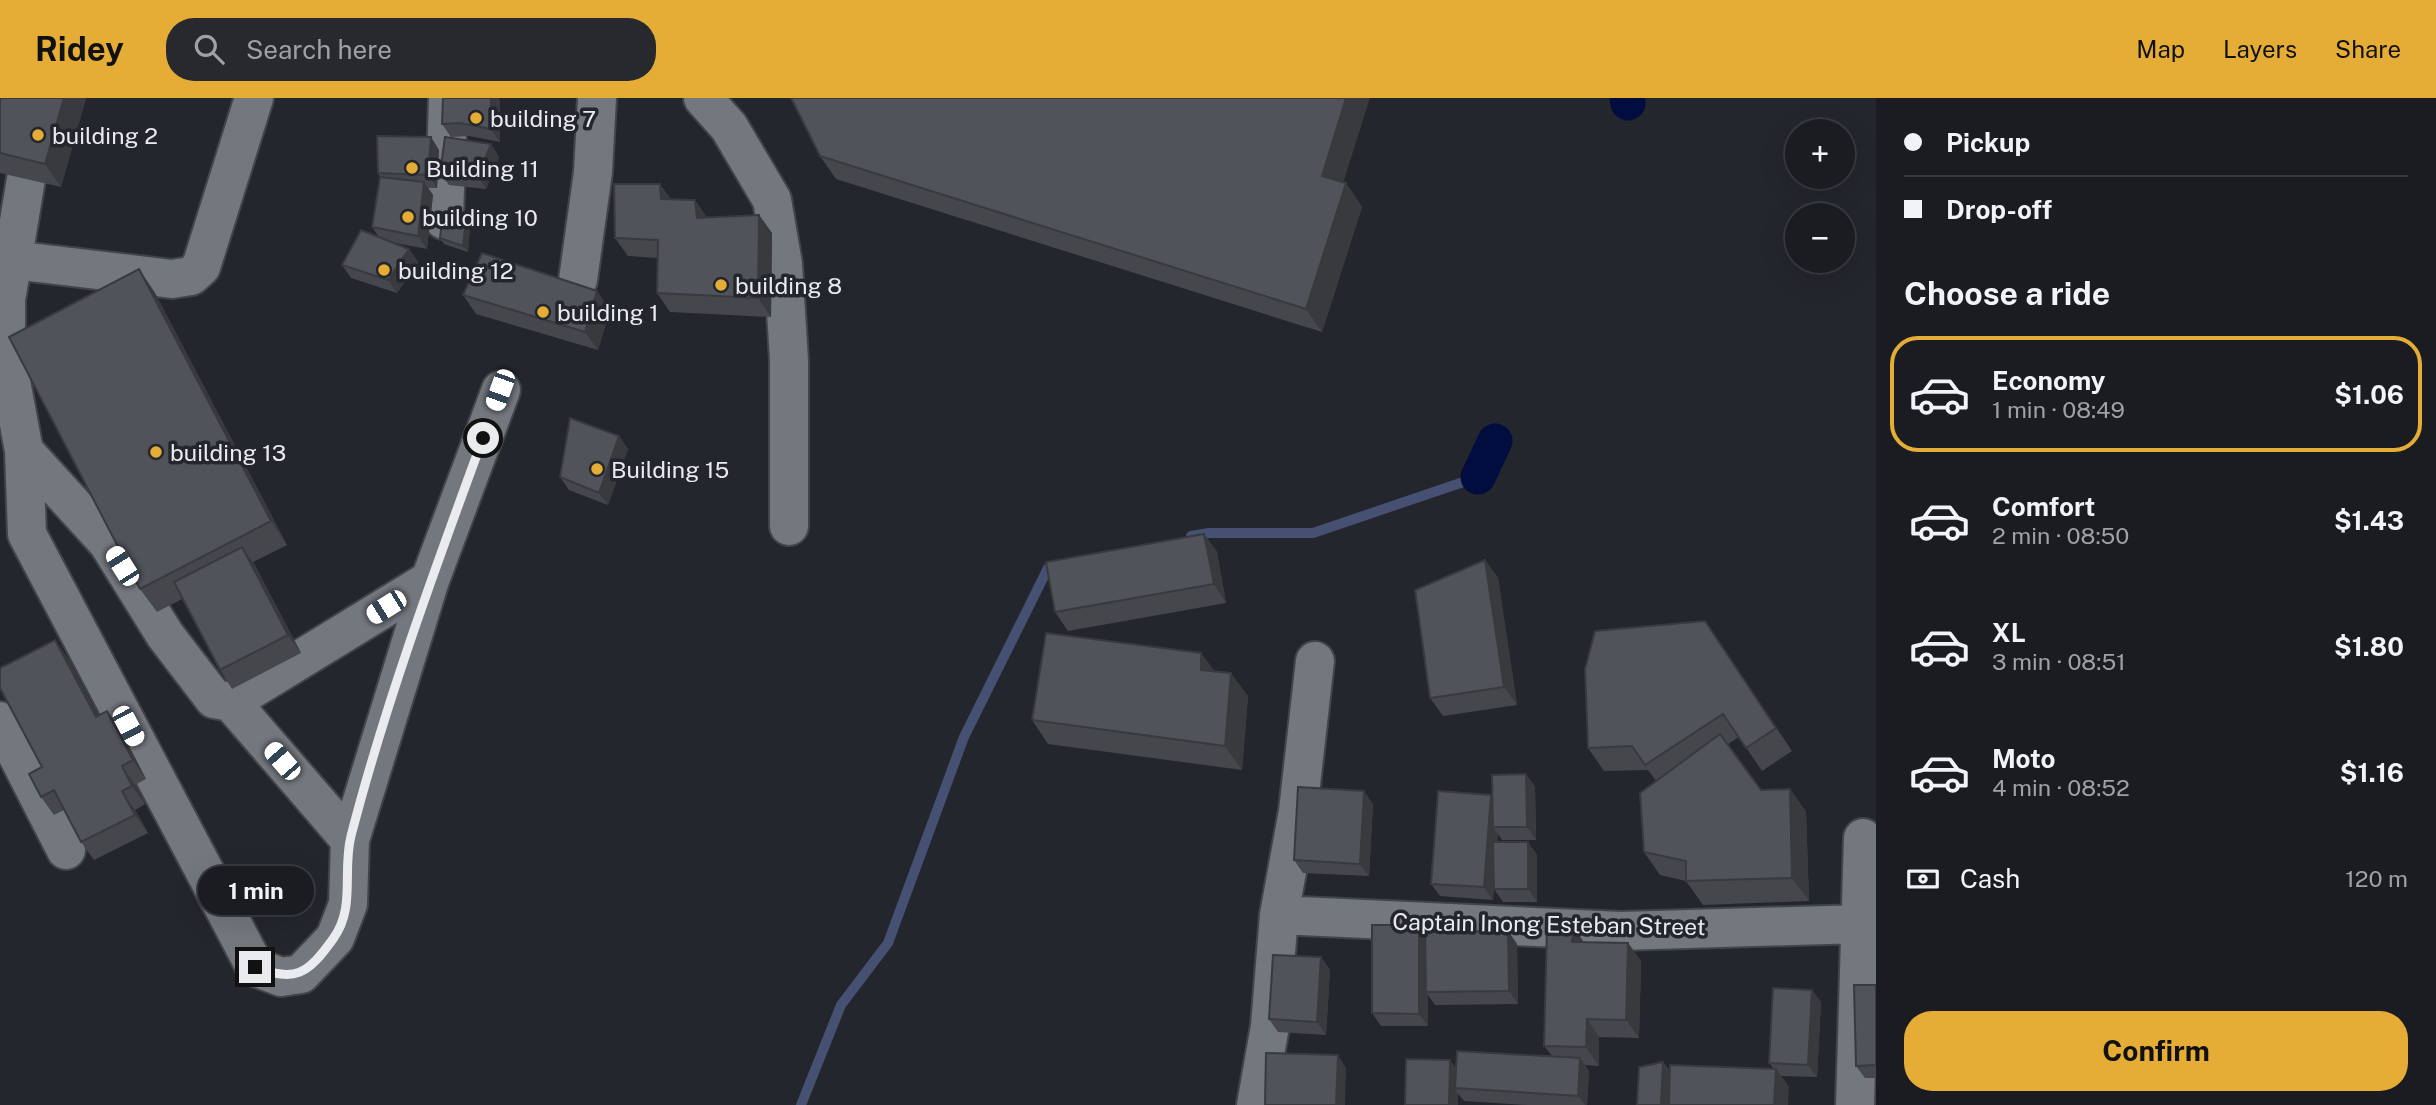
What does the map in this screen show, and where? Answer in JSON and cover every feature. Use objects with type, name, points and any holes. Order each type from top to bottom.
[{"type":"street","points":[[13,260],[172,279],[191,276],[201,267],[254,98]]},
{"type":"street","points":[[444,220],[448,98]]},
{"type":"street","points":[[578,280],[593,172],[597,98]]},
{"type":"street","points":[[703,98],[729,127],[772,201],[783,264],[787,333],[789,526]]},
{"type":"street","points":[[26,179],[6,300],[6,354],[24,452],[13,540],[255,967],[281,977],[301,974],[335,938],[348,904],[350,840],[430,580],[500,390]]},
{"type":"street","points":[[24,452],[108,543],[165,635],[214,699],[231,702],[350,840]]},
{"type":"street","points":[[231,702],[430,580]]},
{"type":"street","points":[[1256,1105],[1270,1026],[1279,915],[1298,811],[1315,661]]},
{"type":"street","points":[[0,721],[66,850]]},
{"type":"street","points":[[1855,1105],[1863,838]]},
{"type":"street","name":"Captain Inong Esteban Street","points":[[1279,915],[1620,931],[1860,924]]},
{"type":"building","points":[[0,98],[64,98],[45,164],[0,153]]},
{"type":"building","points":[[443,98],[491,98],[491,129],[460,123],[442,124]]},
{"type":"building","points":[[791,98],[1346,98],[1322,176],[1346,183],[1306,309],[820,156]]},
{"type":"building","points":[[377,136],[431,137],[428,175],[378,173]]},
{"type":"building","points":[[445,137],[491,144],[478,176],[440,173]]},
{"type":"building","points":[[380,177],[424,182],[418,236],[372,227]]},
{"type":"building","name":"building 8","points":[[614,184],[660,184],[661,199],[695,200],[697,218],[759,215],[758,298],[657,293],[658,240],[615,238]]},
{"type":"building","points":[[443,214],[466,220],[463,246],[440,238]]},
{"type":"building","points":[[361,230],[409,249],[388,280],[342,265]]},
{"type":"building","points":[[482,253],[597,291],[585,332],[463,295]]},
{"type":"building","name":"building 13","points":[[139,269],[271,521],[140,589],[9,337]]},
{"type":"building","name":"Building 15","points":[[570,418],[619,436],[599,493],[560,477]]},
{"type":"building","points":[[1204,534],[1214,584],[1055,612],[1046,562]]},
{"type":"building","points":[[242,547],[288,635],[220,670],[174,582]]},
{"type":"building","points":[[1485,560],[1504,687],[1430,698],[1415,590]]},
{"type":"building","points":[[1705,621],[1776,728],[1746,748],[1723,714],[1645,765],[1632,746],[1588,748],[1585,669],[1595,631]]},
{"type":"building","points":[[1046,633],[1201,653],[1201,670],[1231,673],[1225,746],[1032,720]]},
{"type":"building","points":[[55,640],[96,717],[107,711],[133,760],[122,766],[132,786],[122,791],[135,815],[81,842],[54,790],[41,797],[29,774],[42,767],[0,688],[0,668]]},
{"type":"building","points":[[1720,734],[1761,790],[1790,789],[1792,878],[1686,881],[1686,861],[1644,852],[1640,793]]},
{"type":"building","points":[[1526,774],[1527,827],[1493,827],[1492,775]]},
{"type":"building","points":[[1298,787],[1364,791],[1360,864],[1294,860]]},
{"type":"building","points":[[1438,791],[1491,795],[1484,887],[1431,884]]},
{"type":"building","points":[[1493,842],[1528,842],[1528,889],[1494,889]]},
{"type":"building","points":[[1372,925],[1419,925],[1419,1014],[1372,1013]]},
{"type":"building","points":[[1547,925],[1573,926],[1572,942],[1628,943],[1626,1020],[1587,1019],[1586,1047],[1544,1046]]},
{"type":"building","points":[[1508,931],[1509,991],[1426,992],[1425,932]]},
{"type":"building","points":[[1273,955],[1321,957],[1317,1022],[1269,1019]]},
{"type":"building","points":[[1854,985],[1876,985],[1876,1065],[1856,1066]]},
{"type":"building","points":[[1773,988],[1812,990],[1808,1065],[1769,1063]]},
{"type":"building","points":[[1457,1051],[1580,1058],[1578,1096],[1455,1088]]},
{"type":"building","points":[[1266,1053],[1338,1055],[1336,1105],[1265,1105]]},
{"type":"building","points":[[1406,1059],[1450,1060],[1449,1105],[1405,1105]]},
{"type":"building","points":[[1663,1062],[1661,1105],[1637,1105],[1639,1067]]},
{"type":"building","points":[[1670,1065],[1776,1069],[1774,1105],[1669,1105]]},
{"type":"waterway","points":[[1627,98],[1628,103]]},
{"type":"waterway","points":[[1478,477],[1495,441]]},
{"type":"waterway","points":[[1191,536],[1209,533],[1313,533],[1478,477]]},
{"type":"waterway","points":[[801,1105],[841,1005],[888,943],[964,737],[1048,568],[1060,565]]},
{"type":"place","name":"building 7","points":[[476,118]]},
{"type":"place","name":"building 2","points":[[38,135]]},
{"type":"place","name":"Building 11","points":[[412,168]]},
{"type":"place","name":"building 10","points":[[408,217]]},
{"type":"place","name":"building 12","points":[[384,270]]},
{"type":"place","name":"building 8","points":[[721,285]]},
{"type":"place","name":"building 1","points":[[543,312]]},
{"type":"place","name":"building 13","points":[[156,452]]},
{"type":"place","name":"Building 15","points":[[597,469]]},
{"type":"route","points":[[255,967],[281,977],[301,974],[335,938],[348,904],[350,840],[430,580],[483,438]]}]
